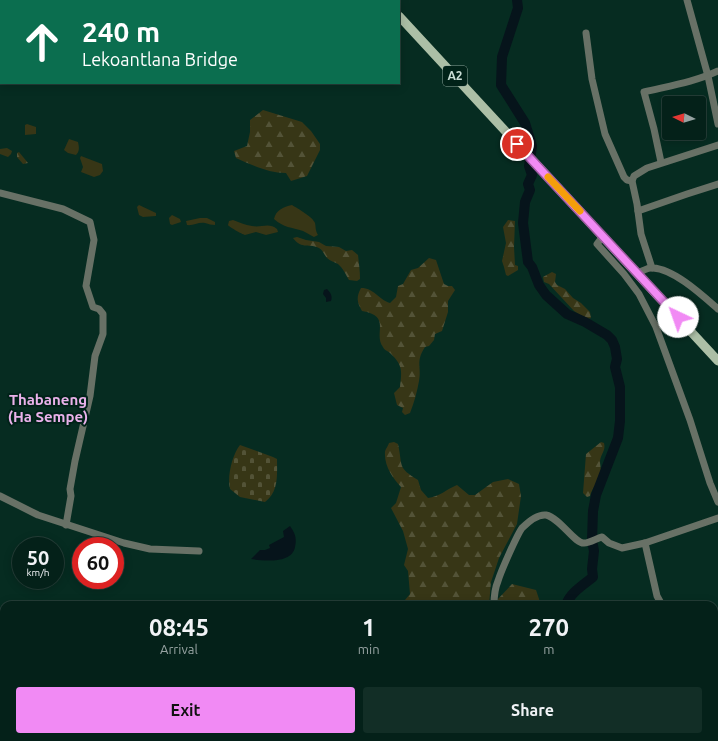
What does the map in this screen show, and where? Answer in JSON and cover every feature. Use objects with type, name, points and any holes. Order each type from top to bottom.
[{"type":"main road","name":"A2","points":[[400,17],[718,360]]},
{"type":"street","points":[[687,0],[708,76],[718,124]]},
{"type":"street","points":[[586,34],[592,79],[606,134],[624,177],[627,180],[632,181]]},
{"type":"street","points":[[661,162],[644,92],[708,76],[718,71]]},
{"type":"street","points":[[652,268],[641,234],[632,181],[634,176],[637,173],[661,162],[718,146]]},
{"type":"street","points":[[638,211],[718,184]]},
{"type":"street","points":[[0,193],[62,209],[90,222],[94,240],[86,286],[93,307],[99,309],[103,314],[103,334],[95,356],[90,396],[70,489],[71,496],[66,525]]},
{"type":"street","points":[[603,236],[597,244],[624,274],[639,294],[656,327],[718,502]]},
{"type":"street","points":[[638,273],[652,268],[679,278],[718,309]]},
{"type":"street","points":[[0,496],[38,515],[124,543],[150,549],[199,551]]},
{"type":"street","points":[[495,601],[498,581],[517,536],[522,528],[539,515],[551,517],[569,531],[577,541],[584,543],[602,537],[609,543],[622,548],[645,543],[718,518]]},
{"type":"street","points":[[645,543],[657,596],[660,601]]},
{"type":"green space","points":[[263,110],[302,122],[311,131],[320,144],[320,150],[307,176],[291,181],[286,173],[266,170],[236,158],[234,151],[247,146],[250,132],[250,120]]},
{"type":"green space","points":[[27,124],[36,127],[36,134],[25,135],[25,125]]},
{"type":"green space","points":[[69,139],[78,142],[79,150],[76,155],[68,153],[64,150]]},
{"type":"green space","points":[[7,148],[12,151],[8,157],[0,154],[0,149]]},
{"type":"green space","points":[[19,152],[28,163],[23,164],[17,157],[17,153]]},
{"type":"green space","points":[[81,156],[102,164],[103,171],[100,175],[94,177],[81,172],[83,167],[80,158]]},
{"type":"green space","points":[[139,205],[156,213],[156,216],[143,217],[139,215],[137,207]]},
{"type":"green space","points":[[292,205],[314,221],[318,235],[314,237],[303,231],[284,226],[274,219],[276,213],[280,209]]},
{"type":"green space","points":[[172,215],[180,219],[181,222],[172,225],[170,224],[169,218]]},
{"type":"green space","points":[[207,218],[215,222],[215,225],[202,223],[187,225],[186,221]]},
{"type":"green space","points":[[233,220],[252,226],[271,226],[277,229],[278,232],[266,235],[256,232],[245,235],[228,225],[229,221]]},
{"type":"green space","points":[[508,220],[515,221],[515,265],[518,266],[518,270],[508,276],[506,275],[502,261],[506,243],[503,227]]},
{"type":"green space","points":[[297,237],[319,242],[326,246],[339,247],[346,251],[352,250],[358,255],[360,279],[357,281],[349,280],[340,266],[327,258],[320,249],[296,242],[293,238]]},
{"type":"green space","points":[[429,258],[436,260],[444,284],[452,286],[455,290],[448,301],[448,312],[442,331],[435,334],[434,340],[429,346],[425,347],[420,357],[420,376],[415,397],[410,413],[405,415],[402,412],[403,408],[397,405],[394,393],[400,387],[401,368],[394,357],[385,350],[380,342],[379,321],[377,317],[371,313],[362,311],[358,302],[358,294],[361,288],[365,288],[390,303],[396,297],[398,286],[403,284],[411,270],[418,268]]},
{"type":"green space","points":[[552,272],[556,274],[555,282],[557,285],[565,289],[573,298],[581,303],[590,312],[591,318],[587,319],[574,311],[549,284],[544,282],[543,277]]},
{"type":"green space","points":[[394,442],[398,444],[402,466],[407,472],[418,480],[421,490],[428,498],[439,495],[457,485],[469,495],[475,495],[493,482],[508,479],[519,484],[521,496],[517,524],[499,558],[491,582],[489,601],[405,600],[410,594],[408,571],[404,565],[408,549],[403,531],[391,508],[396,503],[401,487],[395,480],[386,462],[385,451],[389,443]]},
{"type":"green space","points":[[601,442],[604,443],[604,450],[600,461],[601,475],[590,496],[587,497],[583,493],[586,454]]},
{"type":"green space","points":[[240,445],[277,459],[277,477],[275,488],[270,498],[265,502],[240,497],[230,489],[229,478],[231,466]]},
{"type":"green space","points":[[512,584],[536,590],[539,601],[498,601],[498,599]]},
{"type":"shaded area","points":[[327,289],[331,294],[332,299],[331,301],[326,302],[326,298],[323,294],[324,290]]},
{"type":"shaded area","points":[[290,526],[296,541],[293,552],[289,556],[283,559],[270,561],[251,559],[260,550],[270,548],[269,545],[284,537],[283,531]]},
{"type":"waterway","points":[[517,0],[518,8],[502,57],[501,85],[525,123],[532,146],[529,166],[532,175],[528,184],[530,190],[525,202],[523,223],[528,262],[532,267],[539,285],[546,295],[567,314],[585,322],[607,335],[612,340],[615,347],[617,359],[615,367],[620,387],[620,421],[618,438],[596,495],[593,511],[593,577],[581,586],[568,601]]},
{"type":"slow traffic","points":[[548,177],[580,211]]},
{"type":"district","name":"Thabaneng (Ha Sempe)","points":[[48,408]]},
{"type":"route","points":[[517,144],[678,317]]}]
